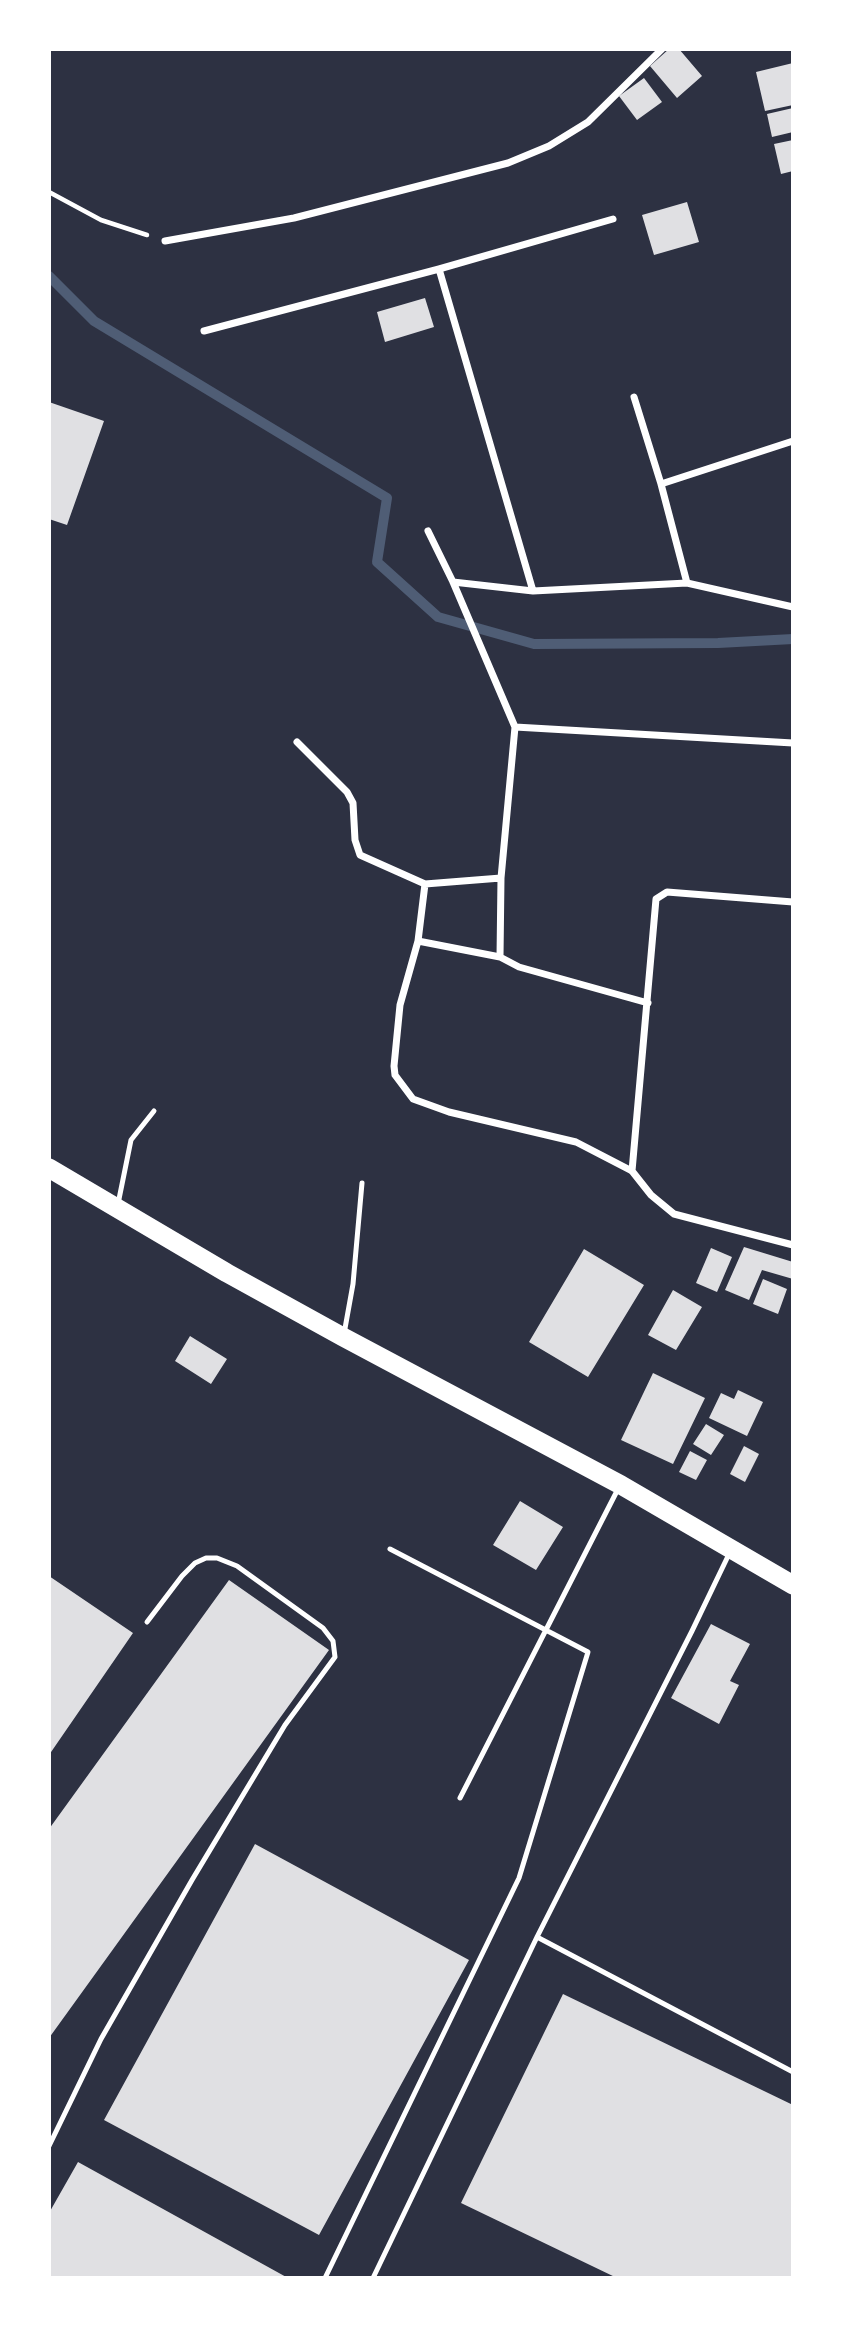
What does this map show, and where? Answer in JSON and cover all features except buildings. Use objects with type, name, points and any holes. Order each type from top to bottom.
[{"type":"highway","points":[[49,1168],[227,1273],[621,1485],[793,1585]]},
{"type":"street","points":[[165,241],[295,218],[508,163],[549,146],[588,122],[662,49]]},
{"type":"street","points":[[204,331],[439,269],[613,219]]},
{"type":"street","points":[[439,269],[533,591]]},
{"type":"street","points":[[634,397],[661,484],[687,583]]},
{"type":"street","points":[[661,484],[793,441]]},
{"type":"street","points":[[428,531],[453,582],[515,727],[501,878],[500,957]]},
{"type":"street","points":[[453,582],[533,591],[687,583],[793,607]]},
{"type":"street","points":[[515,727],[793,743]]},
{"type":"street","points":[[298,742],[347,792],[353,803],[355,840],[360,855],[425,884],[501,878]]},
{"type":"street","points":[[425,884],[418,941],[400,1005],[394,1066],[395,1076],[413,1099],[449,1112],[576,1142],[632,1171],[652,1195],[674,1214],[793,1245]]},
{"type":"street","points":[[632,1171],[656,899],[667,892],[793,902]]},
{"type":"street","points":[[418,941],[500,957],[519,967],[648,1003]]},
{"type":"lane","points":[[117,1208],[131,1140],[154,1111]]},
{"type":"lane","points":[[343,1337],[353,1284],[362,1183]]},
{"type":"lane","points":[[460,1798],[621,1485]]},
{"type":"lane","points":[[373,2278],[537,1937],[732,1548]]},
{"type":"lane","points":[[325,2278],[519,1878],[588,1652],[390,1549]]},
{"type":"lane","points":[[49,2146],[101,2039],[192,1880],[285,1725],[335,1657],[333,1641],[323,1628],[237,1566],[217,1558],[206,1558],[195,1563],[148,1622]]},
{"type":"lane","points":[[537,1937],[793,2072]]},
{"type":"path","points":[[49,192],[101,220],[165,241]]},
{"type":"waterway","points":[[49,276],[94,321],[387,498],[377,562],[438,617],[534,644],[718,643],[793,639]]}]
